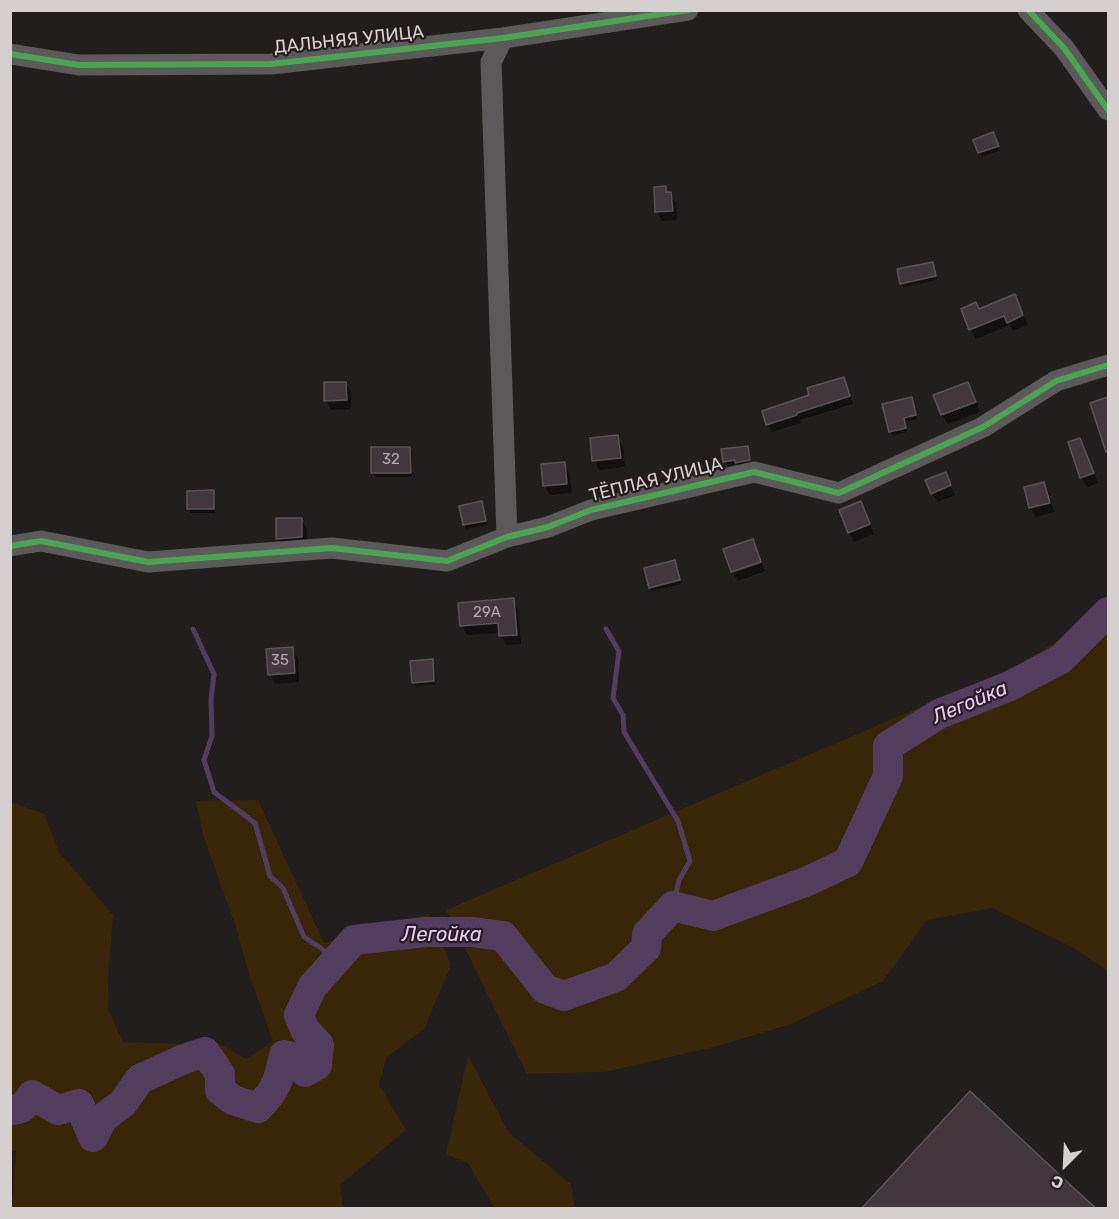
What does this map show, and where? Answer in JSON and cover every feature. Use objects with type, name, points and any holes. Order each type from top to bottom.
[{"type":"street","name":"ДАЛЬНЯЯ УЛИЦА","points":[[10,54],[80,64],[271,64],[503,38],[688,10]]},
{"type":"street","points":[[1028,10],[1064,48],[1108,110]]},
{"type":"street","points":[[503,38],[491,62],[507,537]]},
{"type":"street","name":"ТЁПЛАЯ УЛИЦА","points":[[10,546],[41,541],[148,562],[332,548],[447,561],[507,537],[548,527],[591,510],[754,472],[839,493],[983,427],[1056,381],[1108,365]]},
{"type":"shaded area","points":[[1108,607],[1108,971],[1074,948],[993,908],[927,920],[883,981],[791,1024],[718,1046],[605,1072],[527,1074],[446,910],[1021,664]]},
{"type":"shaded area","points":[[258,800],[324,943],[429,914],[451,965],[424,1029],[387,1057],[379,1085],[406,1130],[340,1185],[343,1208],[12,1208],[16,1151],[10,1150],[11,802],[44,814],[59,852],[113,915],[108,977],[109,1011],[123,1042],[179,1044],[208,1037],[246,1059],[273,1041],[203,835],[196,801]]},
{"type":"shaded area","points":[[468,1055],[508,1132],[571,1184],[575,1208],[494,1208],[468,1163],[446,1154]]},
{"type":"building","points":[[993,132],[999,146],[978,153],[973,140]]},
{"type":"building","points":[[666,186],[666,192],[671,192],[673,211],[655,212],[654,187]]},
{"type":"building","points":[[933,262],[936,276],[900,284],[897,269]]},
{"type":"building","points":[[1015,294],[1023,315],[1007,323],[1004,316],[969,330],[961,309],[976,302],[979,309]]},
{"type":"building","points":[[844,377],[850,396],[766,425],[762,411],[809,395],[807,388]]},
{"type":"building","points":[[324,382],[346,382],[347,400],[324,401]]},
{"type":"building","points":[[968,382],[976,402],[941,415],[933,395]]},
{"type":"building","points":[[912,397],[916,415],[904,418],[906,428],[889,432],[882,404]]},
{"type":"building","points":[[1108,397],[1108,452],[1106,452],[1090,403]]},
{"type":"building","points":[[618,435],[621,458],[592,461],[590,438]]},
{"type":"building","points":[[1080,438],[1094,473],[1080,478],[1068,442]]},
{"type":"building","points":[[748,446],[750,460],[735,463],[735,460],[723,462],[721,449]]},
{"type":"building","points":[[371,447],[410,447],[411,473],[371,473]]},
{"type":"building","points":[[565,462],[567,484],[543,486],[541,464]]},
{"type":"building","points":[[946,472],[951,485],[931,494],[925,480]]},
{"type":"building","points":[[1044,482],[1050,503],[1029,508],[1024,487]]},
{"type":"building","points":[[214,490],[214,509],[187,509],[187,491]]},
{"type":"building","points":[[482,501],[486,521],[463,525],[459,506]]},
{"type":"building","points":[[861,501],[870,524],[848,533],[839,510]]},
{"type":"building","points":[[276,518],[302,518],[302,537],[276,539]]},
{"type":"building","points":[[753,539],[761,562],[731,572],[723,549]]},
{"type":"building","points":[[675,560],[680,580],[649,588],[644,568]]},
{"type":"building","points":[[514,598],[517,635],[499,636],[498,623],[460,626],[458,603]]},
{"type":"building","points":[[293,647],[295,673],[268,675],[266,649]]},
{"type":"building","points":[[433,659],[434,681],[412,683],[410,661]]},
{"type":"building","points":[[970,1091],[1078,1192],[1097,1209],[861,1209]]},
{"type":"waterway","name":"Легойка","points":[[10,1110],[21,1108],[32,1095],[58,1110],[79,1104],[93,1137],[103,1118],[123,1103],[140,1079],[205,1052],[220,1074],[220,1090],[233,1100],[258,1108],[276,1084],[284,1055],[296,1058],[305,1072],[317,1065],[319,1045],[305,1030],[299,1015],[312,987],[354,940],[426,932],[472,932],[503,936],[545,989],[564,996],[616,977],[646,948],[647,934],[673,906],[713,916],[808,881],[848,862],[888,776],[888,746],[939,714],[1010,686],[1061,659],[1108,612]]},
{"type":"waterway","points":[[193,629],[214,674],[211,700],[212,736],[204,760],[214,792],[255,823],[270,876],[283,888],[304,937],[321,948],[335,962]]},
{"type":"waterway","points":[[606,629],[619,651],[613,698],[623,715],[624,732],[678,821],[690,861],[679,880],[673,906]]},
{"type":"cycle path","points":[[10,54],[79,65],[271,64],[503,38],[688,10]]},
{"type":"cycle path","points":[[1028,10],[1064,48],[1108,110]]},
{"type":"cycle path","points":[[10,546],[41,541],[148,562],[332,548],[447,561],[507,537],[548,527],[591,510],[754,472],[839,493],[983,427],[1056,381],[1108,365]]}]
